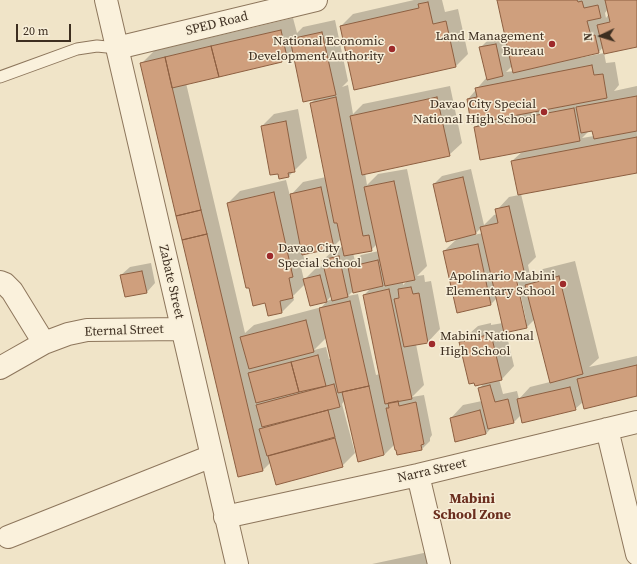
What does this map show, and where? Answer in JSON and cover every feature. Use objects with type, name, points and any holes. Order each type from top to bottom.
[{"type":"street","name":"Zabate Street","points":[[106,0],[237,564]]},
{"type":"street","name":"SPED Road","points":[[117,48],[316,0]]},
{"type":"street","points":[[0,282],[5,284],[12,291],[44,343]]},
{"type":"street","name":"Eternal Street","points":[[0,368],[44,343],[68,334],[87,330],[182,329]]},
{"type":"street","name":"Narra Street","points":[[226,517],[418,475],[637,422]]},
{"type":"street","points":[[607,429],[637,554]]},
{"type":"street","points":[[8,537],[212,456]]},
{"type":"street","points":[[418,475],[439,564]]},
{"type":"lane","points":[[0,77],[77,49],[97,46],[117,48]]},
{"type":"building","name":"Land Management Bureau","points":[[497,0],[577,0],[578,2],[582,1],[584,8],[598,5],[601,18],[587,21],[591,36],[595,35],[599,53],[513,73]]},
{"type":"building","points":[[605,0],[637,0],[637,47],[604,54],[597,25],[610,22]]},
{"type":"building","points":[[428,2],[433,24],[446,21],[456,67],[354,90],[340,26],[419,8],[418,4]]},
{"type":"building","points":[[281,30],[287,57],[281,59],[282,62],[219,77],[211,46]]},
{"type":"building","points":[[322,32],[336,95],[303,102],[290,39]]},
{"type":"building","points":[[496,44],[503,76],[487,80],[479,47]]},
{"type":"building","points":[[211,46],[219,77],[172,88],[165,57]]},
{"type":"building","points":[[165,57],[201,210],[176,216],[140,63]]},
{"type":"building","points":[[592,65],[594,75],[603,74],[607,98],[471,124],[467,99],[477,97],[475,88]]},
{"type":"building","points":[[637,96],[637,131],[594,139],[592,131],[581,133],[576,107]]},
{"type":"building","points":[[336,97],[363,236],[369,235],[372,251],[344,256],[337,223],[334,223],[310,103]]},
{"type":"building","points":[[437,97],[450,156],[362,175],[350,116]]},
{"type":"building","points":[[574,108],[580,141],[480,160],[474,127]]},
{"type":"building","points":[[286,121],[295,172],[288,173],[289,177],[279,179],[278,174],[270,175],[261,126]]},
{"type":"building","points":[[637,137],[637,173],[518,195],[511,161]]},
{"type":"building","points":[[463,177],[476,234],[446,242],[433,184]]},
{"type":"building","points":[[394,181],[415,280],[385,286],[364,187]]},
{"type":"building","points":[[321,187],[334,248],[302,255],[290,194]]},
{"type":"building","points":[[274,192],[293,277],[289,278],[293,298],[280,301],[282,313],[268,316],[265,303],[253,306],[249,288],[246,288],[227,203]]},
{"type":"building","points":[[509,206],[524,271],[515,273],[527,328],[504,333],[480,227],[498,223],[495,209]]},
{"type":"building","points":[[201,210],[207,234],[182,240],[176,216]]},
{"type":"building","points":[[207,234],[263,471],[238,477],[182,240]]},
{"type":"building","points":[[478,244],[491,305],[457,313],[443,251]]},
{"type":"building","points":[[339,256],[348,297],[332,301],[322,260]]},
{"type":"building","points":[[378,260],[383,286],[353,293],[348,267]]},
{"type":"building","points":[[142,271],[147,293],[125,297],[120,275]]},
{"type":"building","points":[[320,275],[327,302],[310,306],[303,279]]},
{"type":"building","points":[[559,276],[583,374],[550,383],[525,285]]},
{"type":"building","points":[[411,287],[413,294],[419,293],[428,343],[404,347],[394,299],[399,298],[398,289]]},
{"type":"building","points":[[389,289],[412,399],[385,404],[363,295]]},
{"type":"building","points":[[350,301],[369,386],[338,393],[319,308]]},
{"type":"building","points":[[306,320],[314,352],[249,369],[240,337]]},
{"type":"building","points":[[491,334],[502,380],[475,386],[474,383],[469,384],[459,342],[465,341],[464,338],[479,335],[479,337]]},
{"type":"building","points":[[318,355],[326,386],[299,392],[291,362]]},
{"type":"building","points":[[291,362],[299,392],[256,403],[248,373]]},
{"type":"building","points":[[637,365],[637,396],[584,409],[577,379]]},
{"type":"building","points":[[334,384],[340,407],[262,427],[256,405]]},
{"type":"building","points":[[490,385],[495,402],[508,399],[514,423],[488,429],[478,388]]},
{"type":"building","points":[[369,386],[384,455],[358,462],[342,392]]},
{"type":"building","points":[[570,387],[576,410],[522,423],[517,399]]},
{"type":"building","points":[[398,401],[399,406],[416,402],[424,444],[421,445],[422,450],[397,455],[386,408],[389,408],[388,403]]},
{"type":"building","points":[[328,410],[335,437],[267,456],[259,429]]},
{"type":"building","points":[[480,410],[486,434],[455,442],[450,418]]},
{"type":"building","points":[[335,438],[343,467],[276,485],[268,456]]},
{"type":"place","name":"Land Management Bureau","points":[[552,44]]},
{"type":"place","name":"National Economic Development Authority","points":[[392,49]]},
{"type":"place","name":"Davao City Special National High School","points":[[544,112]]},
{"type":"place","name":"Davao City Special School","points":[[270,256]]},
{"type":"place","name":"Apolinario Mabini Elementary School","points":[[563,284]]},
{"type":"place","name":"Mabini National High School","points":[[432,344]]},
{"type":"district","name":"Mabini School Zone","points":[[472,508]]}]
